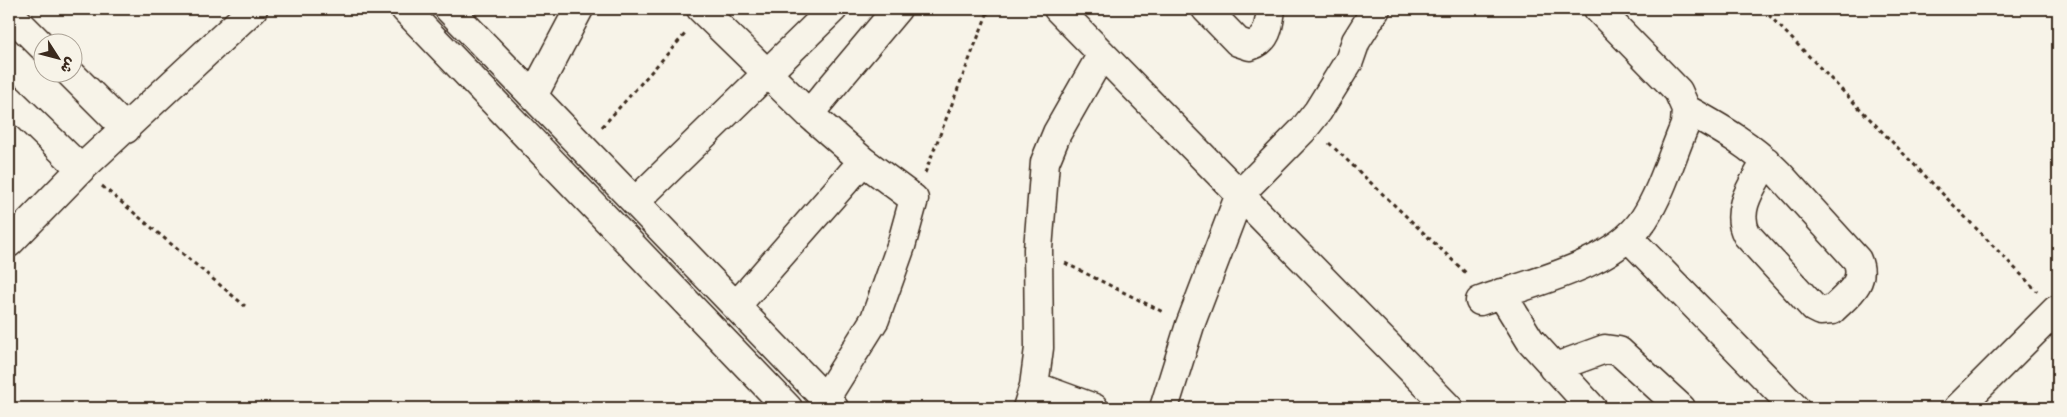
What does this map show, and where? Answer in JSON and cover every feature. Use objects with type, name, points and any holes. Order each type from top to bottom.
[{"type":"street","points":[[9,243],[82,169],[253,9]]},
{"type":"street","points":[[405,9],[788,408]]},
{"type":"street","points":[[449,9],[472,19],[533,96],[830,403],[875,319],[901,246],[914,199],[862,161],[809,114],[768,72],[703,11]]},
{"type":"street","points":[[533,96],[579,9]]},
{"type":"street","points":[[636,202],[833,9]]},
{"type":"street","points":[[809,114],[897,9]]},
{"type":"street","points":[[1058,9],[1449,408]]},
{"type":"street","points":[[1206,9],[1238,42],[1250,46],[1262,41],[1266,35],[1271,9]]},
{"type":"street","points":[[1164,408],[1190,325],[1240,194],[1309,123],[1332,91],[1349,61],[1356,41],[1376,9]]},
{"type":"street","points":[[1592,408],[1553,368],[1491,297],[1594,260],[1628,237],[1644,219],[1685,125],[1686,109],[1678,91],[1598,9]]},
{"type":"street","points":[[9,13],[32,36]]},
{"type":"street","points":[[1094,408],[1030,397],[1039,348],[1038,249],[1045,162],[1048,151],[1102,54]]},
{"type":"street","points":[[79,82],[126,129]]},
{"type":"street","points":[[9,99],[82,169]]},
{"type":"street","points":[[1686,109],[1740,140],[1766,161],[1857,260],[1861,268],[1858,284],[1832,310],[1820,311],[1814,308],[1747,235],[1742,226],[1742,209],[1766,161]]},
{"type":"street","points":[[736,306],[862,161]]},
{"type":"street","points":[[1628,237],[1795,408]]},
{"type":"street","points":[[1958,408],[2056,310]]},
{"type":"street","points":[[1553,368],[1605,349],[1619,351],[1681,408]]},
{"type":"street","points":[[761,380],[784,356]]},
{"type":"path","points":[[914,199],[989,9]]},
{"type":"path","points":[[1762,9],[2056,310]]},
{"type":"path","points":[[583,148],[703,11]]},
{"type":"path","points":[[1309,123],[1491,297]]},
{"type":"path","points":[[82,169],[245,306]]},
{"type":"path","points":[[1038,249],[1190,325]]}]
